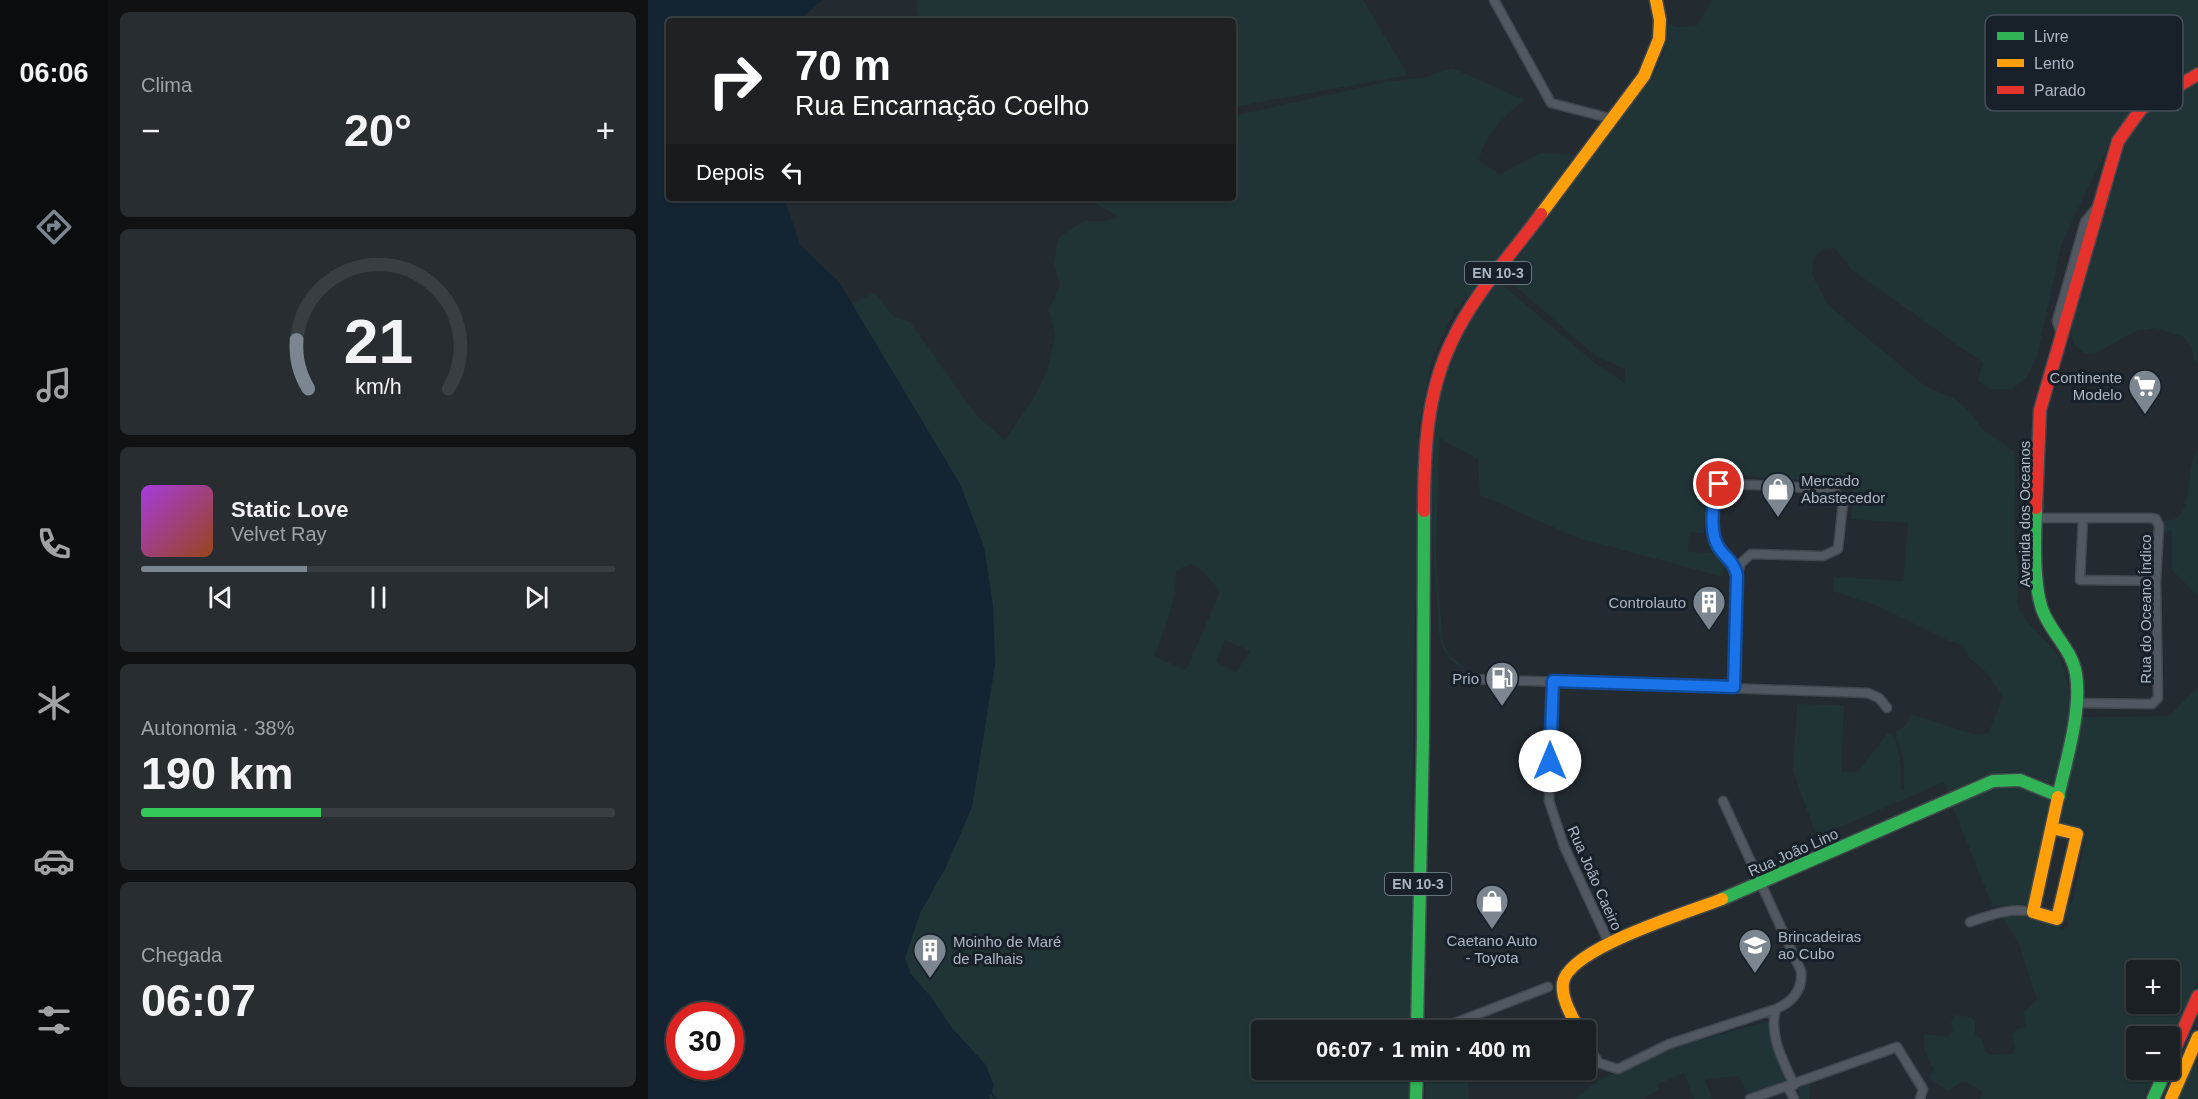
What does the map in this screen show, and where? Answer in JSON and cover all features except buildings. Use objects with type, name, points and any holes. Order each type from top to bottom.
[{"type":"main road","name":"EN 10-3","points":[[1417,1020],[1418,866],[1423,737],[1424,479],[1429,411],[1440,369],[1452,340],[1467,314],[1644,76],[1661,34],[1656,0]]},
{"type":"main road","name":"Avenida dos Oceanos","points":[[2183,83],[2198,74]]},
{"type":"main road","name":"Avenida dos Oceanos","points":[[2033,912],[2074,724],[2076,674],[2069,655],[2043,610],[2038,589],[2036,518],[2040,410],[2118,141],[2140,111]]},
{"type":"main road","name":"Rua João Lino","points":[[1574,1020],[1563,995],[1565,977],[1572,966],[1609,943],[1761,883],[1993,781],[2009,778],[2026,780],[2059,796]]},
{"type":"main road","points":[[2033,912],[2057,919],[2077,834],[2052,828]]},
{"type":"main road","points":[[2180,1037],[2198,996]]},
{"type":"main road","points":[[2171,1099],[2198,1037]]},
{"type":"main road","points":[[1416,1099],[1417,1080]]},
{"type":"main road","points":[[2152,1099],[2161,1080]]},
{"type":"street","points":[[1494,0],[1551,103],[1613,118]]},
{"type":"street","points":[[1734,687],[1737,575],[1735,565],[1718,547],[1714,538],[1713,521],[1719,484],[1789,486],[1836,493],[1843,503],[1838,549],[1823,556],[1751,554],[1741,563],[1737,575]]},
{"type":"street","name":"Rua do Oceano Índico","points":[[2036,518],[2156,519],[2159,525],[2156,581],[2159,692],[2157,701],[2152,704],[2075,703]]},
{"type":"street","points":[[2083,518],[2080,580],[2156,581]]},
{"type":"street","points":[[1471,679],[1868,693],[1879,698],[1887,708]]},
{"type":"street","name":"Rua João Caeiro","points":[[1553,681],[1550,801],[1563,846],[1609,943]]},
{"type":"street","points":[[1596,1058],[1599,1063],[1618,1069],[1669,1044],[1776,1010],[1794,998],[1801,983],[1802,971],[1723,801]]},
{"type":"street","points":[[1970,922],[2006,911],[2019,909],[2033,912]]},
{"type":"street","points":[[1463,1020],[1548,987]]},
{"type":"street","points":[[1776,1010],[1774,1016],[1778,1047],[1794,1099]]},
{"type":"street","points":[[1750,1099],[1897,1047],[1923,1089],[1920,1099]]},
{"type":"green space","points":[[917,0],[1363,0],[1408,75],[1236,106],[1236,18],[918,18]]},
{"type":"green space","points":[[1713,0],[2198,0],[2198,67],[2183,76],[2183,15],[1985,15],[1985,111],[2131,111],[2114,135],[2062,242],[2037,356],[2026,378],[2012,389],[1989,389],[1978,380],[1983,363],[1852,270],[1835,248],[1823,249],[1813,259],[1812,275],[1828,305],[1925,386],[1954,398],[1969,411],[1982,429],[2014,451],[2016,473],[2014,538],[2019,579],[2017,602],[2028,622],[2055,652],[2068,681],[2067,732],[2056,781],[2052,783],[2011,772],[1993,774],[1949,792],[1944,782],[1817,837],[1793,771],[1797,704],[1844,705],[1841,772],[1858,772],[1887,734],[1891,734],[1899,754],[1901,791],[1904,791],[1904,764],[1896,732],[1906,725],[1911,714],[1973,734],[1988,734],[2003,697],[1986,672],[1968,657],[1963,645],[1951,642],[1878,606],[1833,591],[1834,577],[1903,581],[1908,523],[1851,519],[1853,484],[1707,473],[1704,533],[1689,532],[1688,552],[1718,553],[1731,568],[1723,568],[1723,577],[1578,538],[1480,495],[1478,459],[1439,438],[1436,562],[1443,642],[1449,655],[1467,670],[1452,661],[1444,650],[1440,640],[1438,621],[1430,458],[1436,404],[1447,367],[1472,319],[1496,285],[1501,284],[1595,363],[1625,383],[1625,369],[1597,357],[1506,278],[1508,271],[1653,76],[1664,52],[1669,24],[1676,27],[1696,26]]},
{"type":"green space","points":[[1452,68],[1524,100],[1490,135],[1479,161],[1500,174],[1541,153],[1574,155],[1504,257],[1454,312],[1432,359],[1417,437],[1421,439],[1414,656],[1410,1020],[1251,1020],[1251,1080],[1409,1080],[1409,1099],[828,1099],[911,971],[906,959],[899,975],[828,1058],[744,1077],[744,1002],[673,1002],[849,304],[875,293],[893,316],[910,322],[976,415],[1005,440],[1037,393],[1049,365],[1055,334],[1049,309],[1060,286],[1054,262],[1059,237],[1084,221],[1104,221],[1119,217],[1091,201],[1236,201],[1236,115],[1387,82],[1423,78]],"holes":[[[1192,564],[1206,574],[1220,592],[1186,670],[1154,656],[1175,593],[1176,570]],[[1225,640],[1250,651],[1236,672],[1216,662]]]},
{"type":"green space","points":[[2198,77],[2198,364],[2194,361],[2192,348],[2184,337],[2155,328],[2136,331],[2094,354],[2084,353],[2074,345],[2070,328],[2122,143],[2139,118],[2149,111],[2183,111],[2183,87]]},
{"type":"green space","points":[[2198,449],[2198,596],[2172,570],[2172,531],[2164,532],[2161,520],[2173,520],[2180,515],[2185,506],[2193,458]]},
{"type":"green space","points":[[2198,687],[2198,980],[2177,1026],[2126,1026],[2126,1080],[2153,1080],[2144,1099],[1980,1099],[1982,1092],[1971,1084],[1961,1082],[1948,1091],[1929,1078],[1934,1069],[1924,1048],[1924,1034],[1947,1037],[1953,1031],[1951,1022],[1954,1015],[1971,1017],[1975,1021],[1975,1034],[1983,1040],[1985,1051],[1991,1055],[2012,1054],[2015,1048],[2012,1035],[2017,1029],[2025,1027],[2024,1012],[2037,1000],[2019,944],[2002,917],[2018,914],[2034,921],[2050,921],[2063,930],[2069,925],[2063,913],[2066,903],[2072,903],[2085,842],[2080,840],[2073,827],[2063,824],[2059,819],[2080,717],[2169,716]]},
{"type":"green space","points":[[2012,784],[2038,793],[2053,805],[2030,905],[1992,905],[1952,805],[2003,785]]},
{"type":"green space","points":[[1768,1021],[1786,1081],[1749,1096],[1739,1076],[1705,1079],[1712,1099],[1694,1099],[1684,1073],[1657,1085],[1659,1089],[1642,1099],[1575,1099],[1599,1080],[1680,1046]]},
{"type":"green space","points":[[666,1028],[666,1080],[731,1080],[648,1099]]},
{"type":"green space","points":[[2198,1052],[2198,1099],[2176,1099]]},
{"type":"green space","points":[[1426,1080],[1468,1080],[1469,1099],[1425,1099]]},
{"type":"green space","points":[[1810,1084],[1809,1099],[1800,1099],[1799,1088]]},
{"type":"water","points":[[648,0],[822,0],[805,15],[805,18],[666,18],[666,201],[785,201],[800,245],[839,282],[960,484],[984,547],[993,605],[995,665],[972,807],[946,867],[920,913],[905,958],[910,973],[931,997],[952,1028],[986,1065],[994,1086],[989,1099],[648,1099]]},
{"type":"waterway","points":[[991,1093],[996,1099]]},
{"type":"traffic: fast","points":[[2036,508],[2035,559],[2039,598],[2050,625],[2074,665],[2076,674],[2075,719],[2058,797]]},
{"type":"traffic: fast","points":[[1417,1020],[1423,737],[1424,511]]},
{"type":"traffic: fast","points":[[1722,899],[1993,781],[2020,780],[2059,796]]},
{"type":"traffic: fast","points":[[1416,1099],[1417,1080]]},
{"type":"traffic: fast","points":[[2153,1099],[2162,1080]]},
{"type":"traffic: slow","points":[[1541,214],[1644,76],[1659,39],[1660,20],[1656,0]]},
{"type":"traffic: slow","points":[[2052,828],[2077,834],[2057,919],[2033,912],[2058,797]]},
{"type":"traffic: slow","points":[[1574,1020],[1564,995],[1563,983],[1570,970],[1585,957],[1632,933],[1722,899]]},
{"type":"traffic: slow","points":[[2171,1099],[2198,1037]]},
{"type":"traffic: jam","points":[[2183,83],[2198,74]]},
{"type":"traffic: jam","points":[[2036,508],[2040,410],[2118,141],[2140,111]]},
{"type":"traffic: jam","points":[[1424,511],[1428,424],[1443,361],[1471,308],[1541,214]]},
{"type":"traffic: jam","points":[[2180,1037],[2198,996]]},
{"type":"place","name":"Continente Modelo","points":[[2145,415]]},
{"type":"place","name":"Mercado Abastecedor","points":[[1778,518]]},
{"type":"place","name":"Controlauto","points":[[1709,631]]},
{"type":"place","name":"Prio","points":[[1502,707]]},
{"type":"place","name":"Caetano Auto - Toyota","points":[[1492,930]]},
{"type":"place","name":"Brincadeiras ao Cubo","points":[[1755,974]]},
{"type":"place","name":"Moinho de Maré de Palhais","points":[[930,979]]},
{"type":"route","points":[[1550,761],[1553,681],[1734,687],[1737,575],[1735,565],[1718,547],[1714,538],[1713,521],[1719,484]]}]
